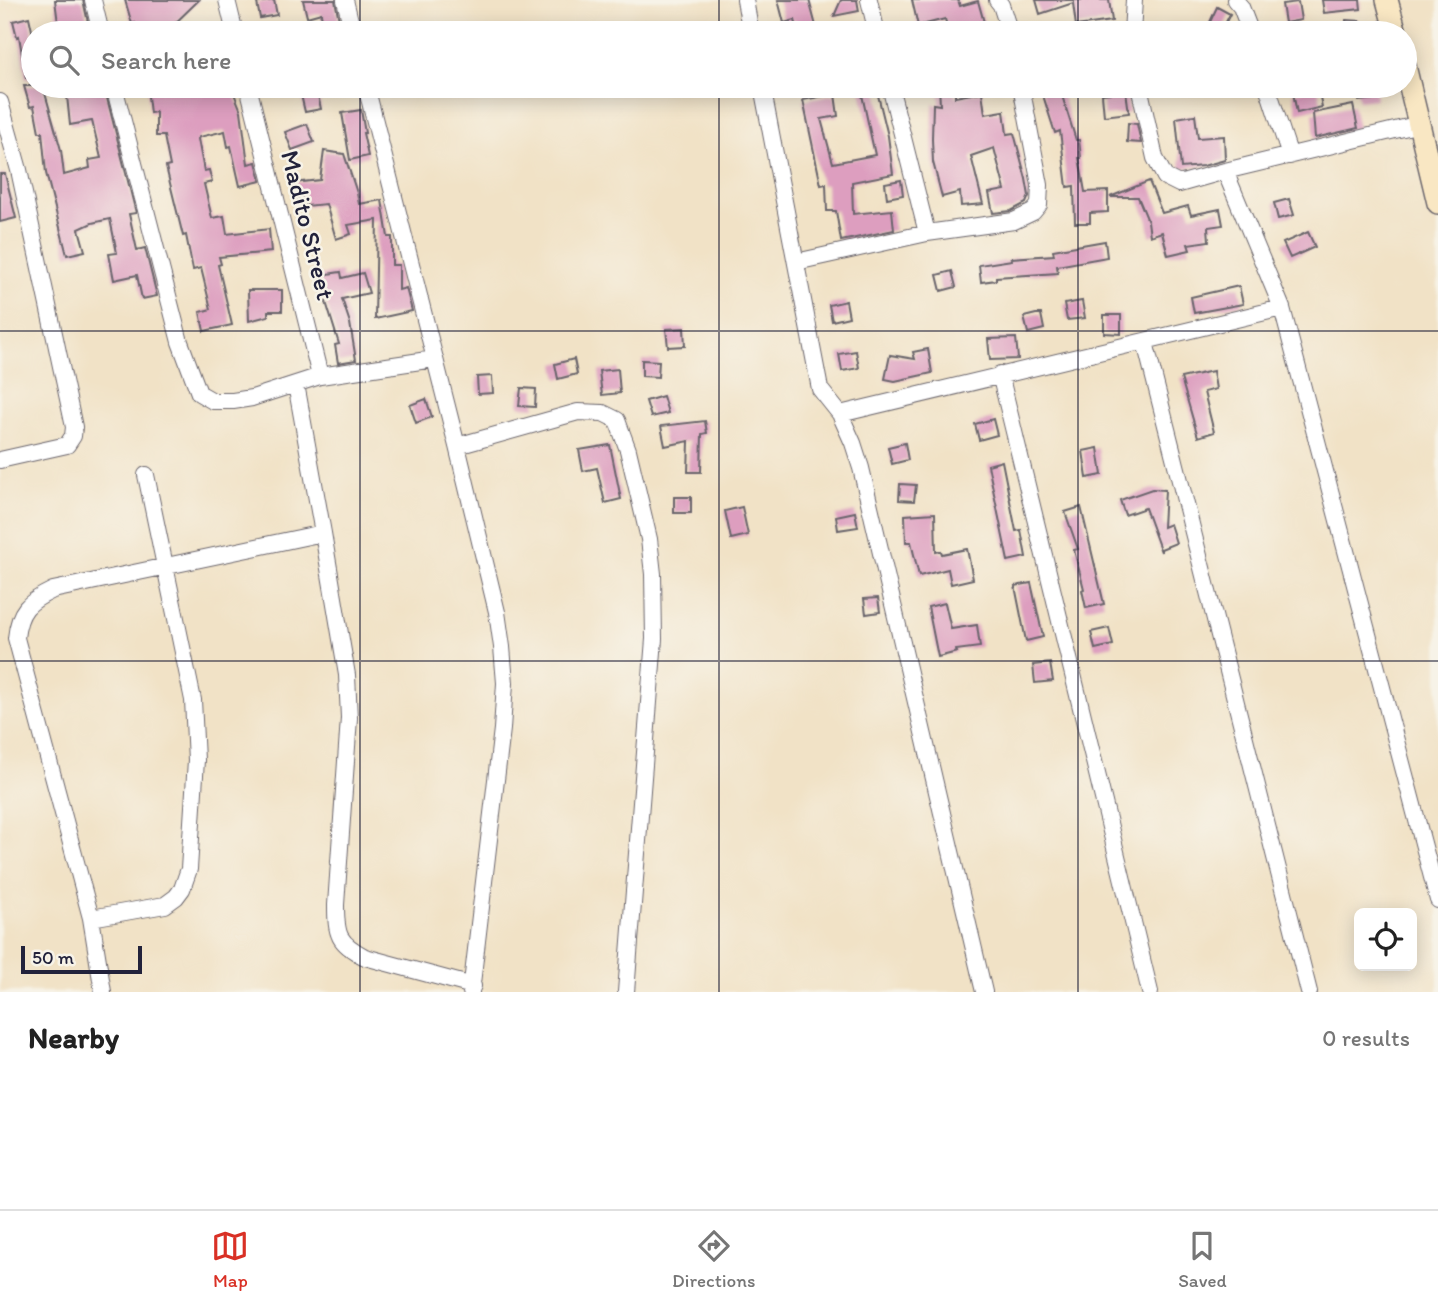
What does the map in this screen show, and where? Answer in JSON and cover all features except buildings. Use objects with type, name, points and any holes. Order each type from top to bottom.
[{"type":"street","points":[[93,0],[98,21]]},
{"type":"street","points":[[227,0],[232,21]]},
{"type":"street","points":[[345,0],[350,21]]},
{"type":"street","points":[[745,0],[749,21]]},
{"type":"street","points":[[869,0],[874,21]]},
{"type":"street","points":[[997,0],[1006,21]]},
{"type":"street","points":[[1133,21],[1134,0]]},
{"type":"street","points":[[1235,0],[1246,21]]},
{"type":"street","points":[[1387,0],[1393,21]]},
{"type":"street","points":[[117,98],[180,342],[198,393],[213,401],[233,401],[252,398],[320,376],[434,359]]},
{"type":"street","name":"Madito Street","points":[[251,98],[320,376]]},
{"type":"street","points":[[296,384],[347,675],[349,718],[336,905],[339,939],[351,950],[365,957],[472,989],[501,742],[505,683],[502,647],[497,612],[457,446],[369,98]]},
{"type":"street","points":[[764,98],[820,389],[840,414],[861,468],[984,992]]},
{"type":"street","points":[[893,98],[928,233]]},
{"type":"street","points":[[796,262],[928,233],[1027,217],[1039,205],[1040,185],[1023,98]]},
{"type":"street","points":[[1142,98],[1156,159],[1165,177],[1180,184],[1420,124]]},
{"type":"street","points":[[1271,98],[1290,156]]},
{"type":"street","points":[[1413,98],[1438,203]]},
{"type":"street","points":[[0,102],[19,170],[74,427],[71,441],[61,448],[0,460]]},
{"type":"street","points":[[1225,171],[1282,308],[1438,900]]},
{"type":"street","points":[[840,414],[1282,308]]},
{"type":"street","points":[[1145,342],[1309,992]]},
{"type":"street","points":[[1000,374],[1150,992]]},
{"type":"street","points":[[457,446],[578,412],[593,411],[611,415],[617,420],[628,450],[649,540],[654,606],[626,992]]},
{"type":"street","points":[[91,918],[165,905],[182,889],[189,869],[195,797],[196,733],[193,700],[146,475]]},
{"type":"street","points":[[103,992],[91,918],[20,660],[16,638],[18,620],[25,608],[53,590],[323,533]]}]
